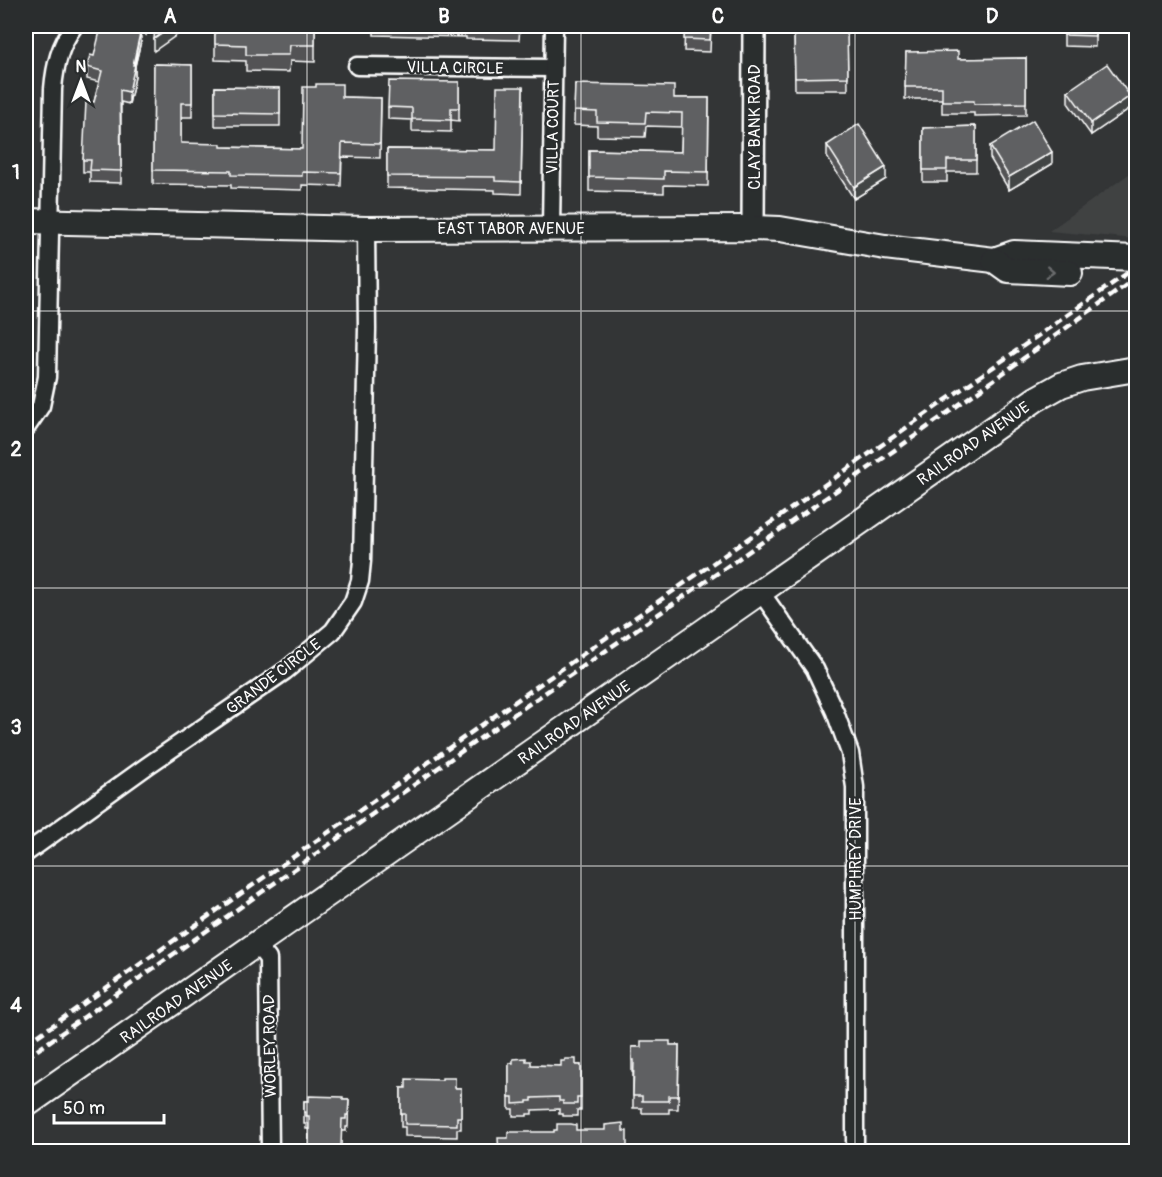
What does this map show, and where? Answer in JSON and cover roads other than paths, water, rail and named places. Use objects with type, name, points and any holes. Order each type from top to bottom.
[{"type":"main road","name":"EAST TABOR AVENUE","points":[[26,220],[174,226],[366,229],[753,228],[780,229],[885,247],[994,260],[1014,253],[1137,258]]},
{"type":"main road","name":"EAST TABOR AVENUE","points":[[994,260],[1008,270],[1137,274]]},
{"type":"main road","name":"RAILROAD AVENUE","points":[[26,1105],[1036,399],[1061,385],[1082,378],[1137,369]]},
{"type":"street","points":[[26,428],[41,406],[47,377],[53,89],[56,63],[66,37],[74,26]]},
{"type":"street","name":"VILLA COURT","points":[[551,228],[554,26]]},
{"type":"street","name":"CLAY BANK ROAD","points":[[753,228],[754,26]]},
{"type":"street","name":"VILLA CIRCLE","points":[[357,66],[553,68]]},
{"type":"street","name":"GRANDE CIRCLE","points":[[26,853],[285,671],[333,631],[353,602],[360,581],[362,561],[367,329],[366,229]]},
{"type":"street","name":"HUMPHREY DRIVE","points":[[760,591],[815,669],[835,712],[850,753],[855,787],[855,1152]]},
{"type":"street","name":"WORLEY ROAD","points":[[257,945],[268,959],[270,1152]]},
{"type":"railway","points":[[26,1044],[1136,267]]},
{"type":"railway","points":[[26,1058],[915,436],[1136,278]]}]
